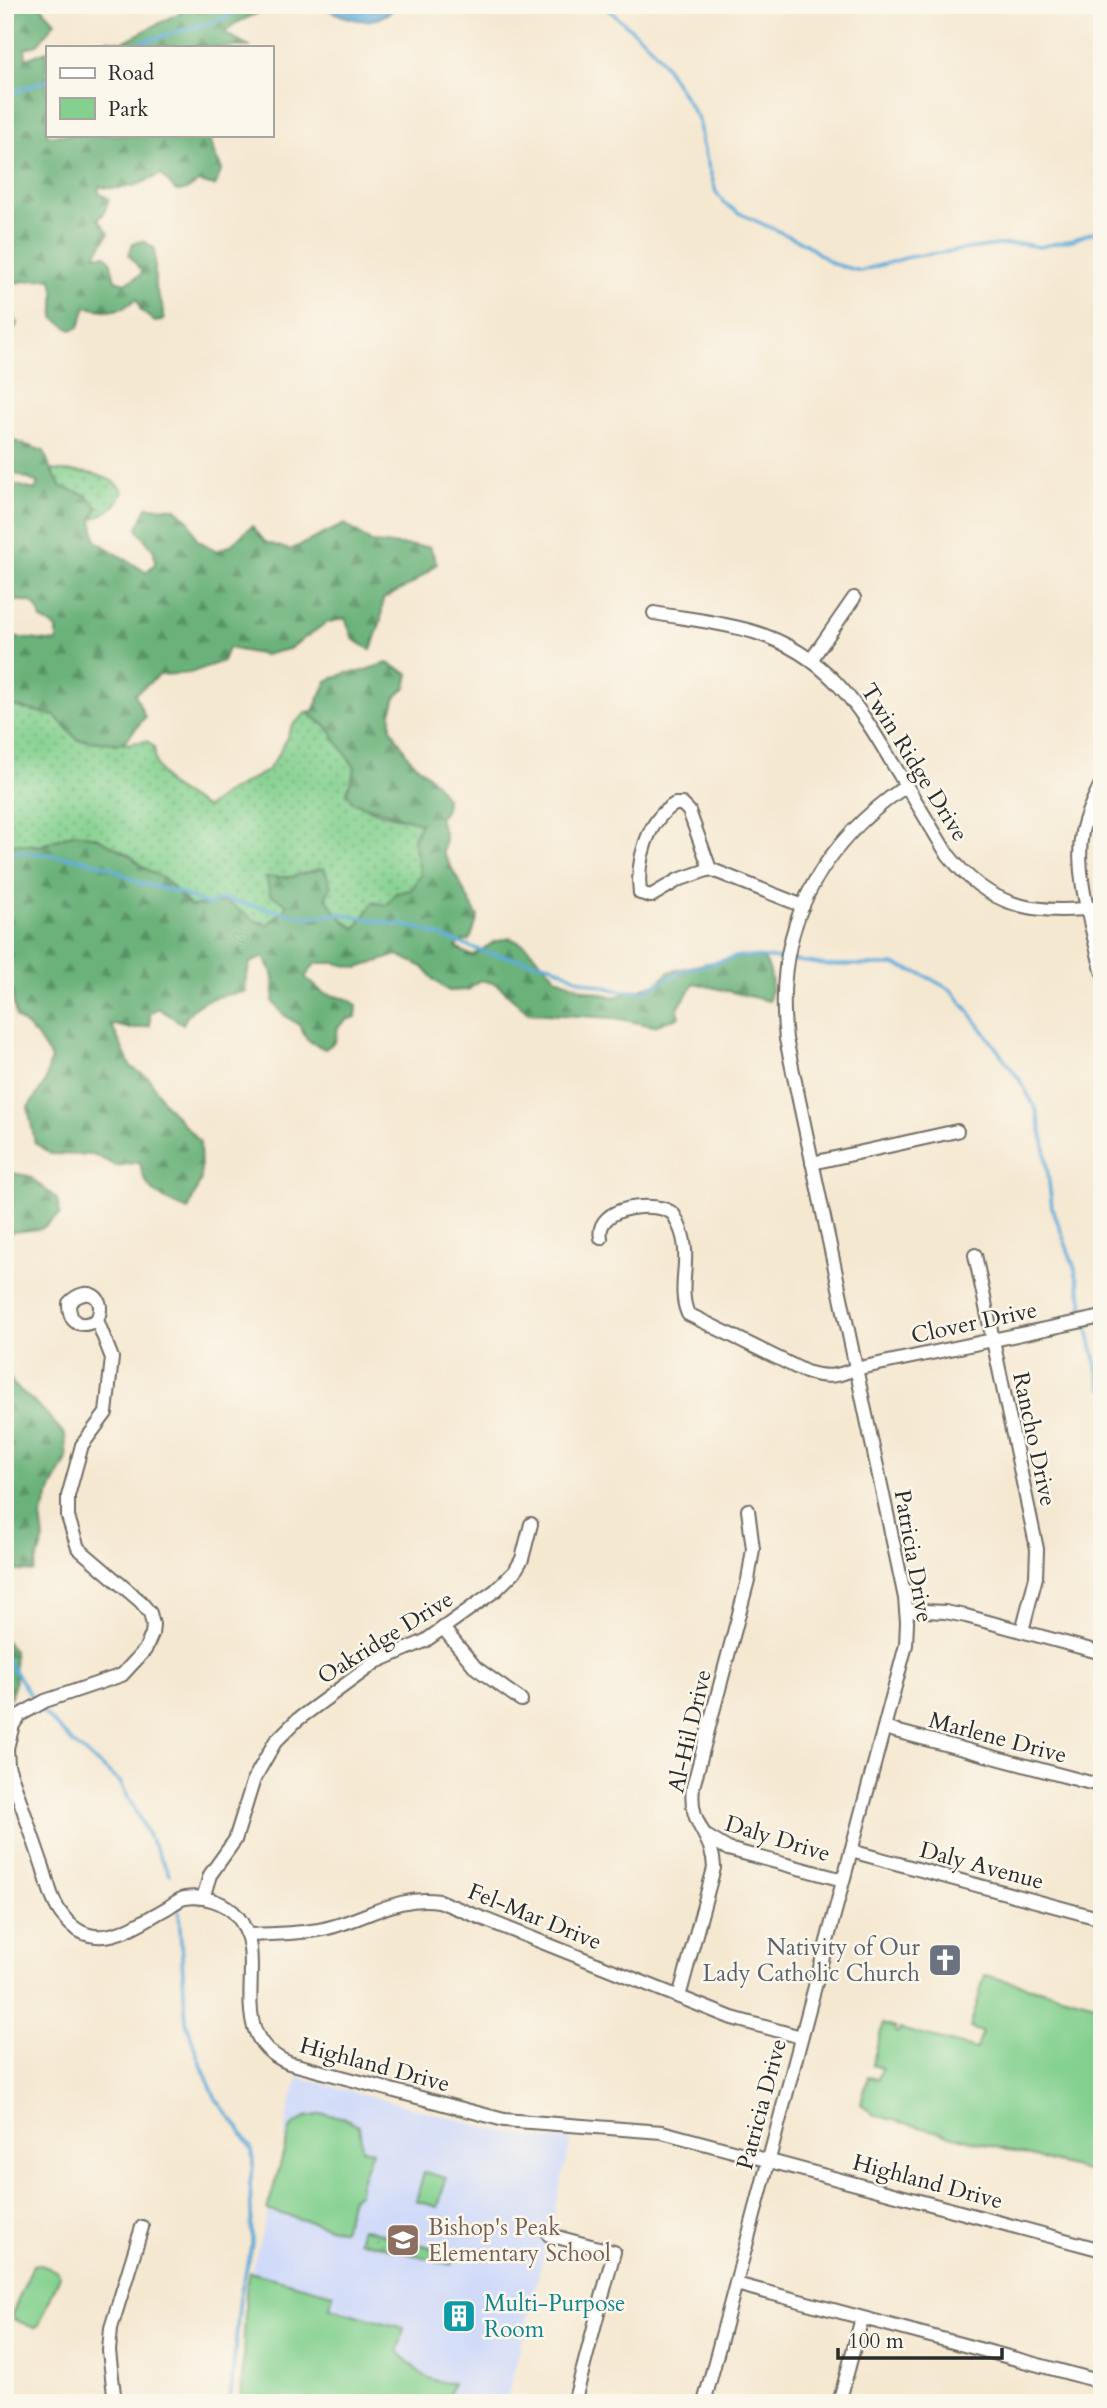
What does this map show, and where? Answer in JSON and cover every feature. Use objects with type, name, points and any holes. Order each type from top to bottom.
[{"type":"street","points":[[811,660],[854,598]]},
{"type":"street","name":"Twin Ridge Drive","points":[[653,614],[754,632],[780,641],[811,660],[848,694],[863,714],[946,852],[956,865],[982,888],[1012,904],[1029,908],[1063,912],[1095,908]]},
{"type":"street","points":[[1102,782],[1086,818],[1080,850],[1082,874],[1095,908],[1102,971]]},
{"type":"street","name":"Patricia Drive","points":[[704,2403],[906,1646],[906,1610],[785,1024],[785,979],[789,949],[803,906],[825,863],[856,826],[880,804],[906,786]]},
{"type":"street","points":[[710,869],[689,811],[682,804],[675,804],[662,812],[645,846],[638,875],[640,893],[651,896],[678,880],[710,869],[803,906]]},
{"type":"street","points":[[812,1163],[957,1131]]},
{"type":"street","name":"Clover Drive","points":[[601,1238],[599,1229],[612,1212],[651,1207],[665,1209],[674,1214],[685,1241],[683,1292],[688,1314],[806,1372],[824,1377],[1102,1317]]},
{"type":"street","name":"Rancho Drive","points":[[975,1255],[1037,1549],[1036,1577],[1022,1631]]},
{"type":"street","points":[[97,1320],[112,1358],[106,1413],[82,1445],[68,1496],[68,1517],[78,1548],[140,1601],[150,1614],[152,1634],[145,1650],[122,1675],[45,1701],[20,1715],[13,1725],[7,1748],[8,1766],[59,1911],[77,1929],[93,1936],[111,1936],[184,1898],[204,1898],[223,1904],[231,1910],[238,1917],[247,1935]]},
{"type":"street","name":"Al-Hil Drive","points":[[680,1997],[713,1868],[711,1849],[693,1811],[693,1787],[748,1580],[753,1549],[748,1510]]},
{"type":"street","name":"Oakridge Drive","points":[[204,1898],[210,1875],[236,1840],[254,1779],[275,1742],[296,1720],[376,1662],[413,1647],[495,1590],[515,1571],[527,1546],[531,1524]]},
{"type":"street","points":[[906,1610],[945,1612],[1102,1653]]},
{"type":"street","points":[[443,1628],[476,1668],[521,1700]]},
{"type":"street","name":"Marlene Drive","points":[[884,1728],[1102,1786]]},
{"type":"street","name":"Daly Drive","points":[[702,1832],[714,1843],[728,1849],[843,1880]]},
{"type":"street","name":"Daly Avenue","points":[[851,1851],[1102,1919]]},
{"type":"street","name":"Fel-Mar Drive","points":[[247,1935],[322,1930],[405,1901],[427,1899],[449,1905],[732,2018],[801,2037]]},
{"type":"street","name":"Highland Drive","points":[[247,1935],[254,2030],[260,2041],[278,2058],[504,2120],[662,2132],[1102,2250]]},
{"type":"street","points":[[115,2403],[109,2351],[111,2328],[142,2227]]},
{"type":"street","points":[[550,2235],[614,2252],[574,2403]]},
{"type":"street","points":[[736,2284],[1102,2382]]},
{"type":"street","points":[[839,2403],[862,2318]]},
{"type":"shaded area","name":"Bishop's Peak Elementary School","points":[[298,2077],[499,2131],[571,2140],[506,2403],[241,2403],[246,2291],[285,2147],[286,2120]]},
{"type":"green space","points":[[5,5],[40,5],[55,22],[37,45],[25,48],[26,59],[46,51],[46,136],[210,136],[214,154],[222,169],[215,186],[198,182],[185,191],[176,191],[161,174],[131,186],[99,186],[99,193],[109,199],[104,213],[98,219],[109,233],[95,255],[106,255],[115,280],[125,283],[142,272],[129,255],[133,243],[144,241],[155,249],[155,287],[162,304],[164,320],[155,322],[141,311],[137,299],[123,308],[109,311],[86,307],[79,327],[71,330],[54,318],[51,278],[11,283],[8,304],[17,324],[5,340]]},
{"type":"green space","points":[[195,5],[275,5],[234,24],[225,33],[249,46],[89,46],[107,40],[123,42]]},
{"type":"green space","points":[[14,441],[44,451],[61,487],[86,495],[98,508],[92,519],[96,541],[146,572],[155,564],[154,551],[137,529],[147,507],[175,508],[189,521],[197,540],[217,551],[231,545],[252,526],[265,542],[290,550],[345,524],[372,543],[430,547],[437,564],[412,584],[383,599],[381,620],[371,650],[353,639],[345,618],[326,623],[289,649],[264,655],[228,648],[223,661],[190,673],[160,675],[135,694],[145,717],[123,744],[78,740],[55,716],[5,704],[5,642],[11,637],[57,642],[57,629],[41,619],[32,603],[5,601],[5,482],[35,490],[38,483],[16,474],[5,465],[5,450]]},
{"type":"green space","points":[[51,470],[99,475],[123,491],[111,509],[92,519],[98,508],[86,495],[61,487]]},
{"type":"green space","points":[[387,663],[409,674],[406,687],[396,697],[391,713],[391,728],[409,758],[434,781],[446,798],[445,811],[439,818],[445,836],[443,852],[478,917],[470,940],[459,942],[456,948],[472,956],[494,942],[510,938],[525,945],[557,978],[583,989],[614,997],[657,984],[669,972],[740,956],[764,959],[771,979],[769,1001],[694,983],[677,1010],[679,1017],[654,1026],[614,1018],[528,1013],[497,984],[480,980],[468,990],[449,991],[435,981],[423,967],[398,955],[358,968],[335,963],[316,963],[305,977],[323,993],[347,999],[357,1005],[356,1017],[346,1020],[338,1027],[335,1042],[325,1049],[307,1040],[300,1026],[283,1014],[273,1002],[272,973],[263,957],[250,963],[245,982],[246,992],[201,1003],[183,1024],[158,1008],[150,1014],[150,1026],[131,1029],[111,1024],[131,1067],[149,1078],[164,1103],[200,1142],[201,1179],[188,1210],[163,1198],[150,1187],[145,1181],[140,1162],[116,1166],[95,1155],[51,1154],[35,1143],[28,1107],[45,1083],[51,1058],[36,1035],[16,1017],[5,956],[5,843],[40,846],[75,833],[96,837],[131,856],[143,867],[167,881],[190,906],[208,905],[222,899],[267,925],[286,908],[286,904],[270,894],[266,877],[291,877],[324,868],[331,886],[326,897],[338,915],[356,929],[373,902],[387,905],[396,893],[411,890],[421,875],[413,838],[421,823],[352,802],[347,792],[355,768],[328,728],[307,712],[313,711],[327,681],[346,673],[359,672]]},
{"type":"green space","points":[[5,704],[55,716],[78,740],[123,744],[147,741],[154,747],[156,764],[168,784],[206,808],[226,793],[267,771],[279,754],[292,726],[307,712],[328,728],[356,769],[347,792],[353,799],[370,810],[421,823],[413,838],[422,875],[411,890],[396,893],[387,905],[361,918],[356,929],[338,915],[326,897],[331,886],[324,868],[291,877],[267,877],[286,908],[267,925],[208,905],[190,906],[167,881],[130,856],[75,833],[40,846],[5,843]]},
{"type":"green space","points":[[5,1172],[29,1176],[57,1199],[60,1214],[41,1229],[11,1232],[5,1238]]},
{"type":"green space","points":[[5,1368],[13,1384],[42,1409],[65,1435],[67,1460],[52,1487],[41,1517],[44,1539],[33,1572],[5,1570]]},
{"type":"green space","points":[[5,1640],[14,1650],[15,1683],[10,1699],[5,1699]]},
{"type":"green space","points":[[985,1975],[1099,2005],[1102,1998],[1102,2175],[874,2115],[861,2104],[868,2077],[878,2079],[882,2068],[872,2065],[883,2024],[896,2028],[898,2033],[900,2029],[977,2049],[982,2032],[970,2028]]},
{"type":"green space","points":[[324,2114],[342,2117],[359,2125],[362,2149],[372,2151],[359,2194],[352,2198],[343,2231],[267,2210],[291,2127],[306,2117]]},
{"type":"green space","points":[[424,2172],[446,2178],[438,2207],[416,2201]]},
{"type":"green space","points":[[362,2228],[455,2254],[452,2265],[358,2240]]},
{"type":"green space","points":[[38,2264],[57,2271],[60,2276],[39,2325],[34,2328],[13,2319],[12,2314],[33,2265]]},
{"type":"green space","points":[[250,2272],[333,2294],[330,2308],[404,2328],[398,2351],[428,2378],[453,2383],[447,2403],[241,2403],[246,2291]]},
{"type":"water","points":[[321,5],[402,5],[380,18],[362,20],[341,15]]},
{"type":"waterway","points":[[128,46],[225,18],[251,5]]},
{"type":"waterway","points":[[603,5],[658,55],[679,88],[699,121],[701,139],[716,192],[724,203],[739,213],[804,243],[833,264],[860,271],[909,257],[997,245],[1023,244],[1039,247],[1072,240],[1102,229]]},
{"type":"waterway","points":[[5,96],[46,80]]},
{"type":"waterway","points":[[5,850],[80,859],[110,867],[139,883],[180,893],[208,905],[222,899],[306,917],[340,914],[418,928],[488,953],[551,965],[580,980],[616,990],[642,992],[680,972],[740,956],[783,959]]},
{"type":"waterway","points":[[791,960],[828,965],[895,965],[922,974],[951,990],[967,1009],[1020,1080],[1036,1109],[1044,1142],[1052,1207],[1075,1269],[1086,1317]]},
{"type":"waterway","points":[[1087,1325],[1102,1388]]},
{"type":"waterway","points":[[5,1657],[35,1702]]},
{"type":"waterway","points":[[39,1708],[73,1743],[120,1782],[169,1874]]},
{"type":"waterway","points":[[179,1912],[186,2021],[216,2099],[252,2150],[252,2243],[240,2297],[230,2403]]},
{"type":"place","name":"Nativity of Our Lady Catholic Church","points":[[945,1960]]},
{"type":"place","name":"Bishop's Peak Elementary School","points":[[403,2240]]},
{"type":"place","name":"Multi-Purpose Room","points":[[459,2316]]}]
